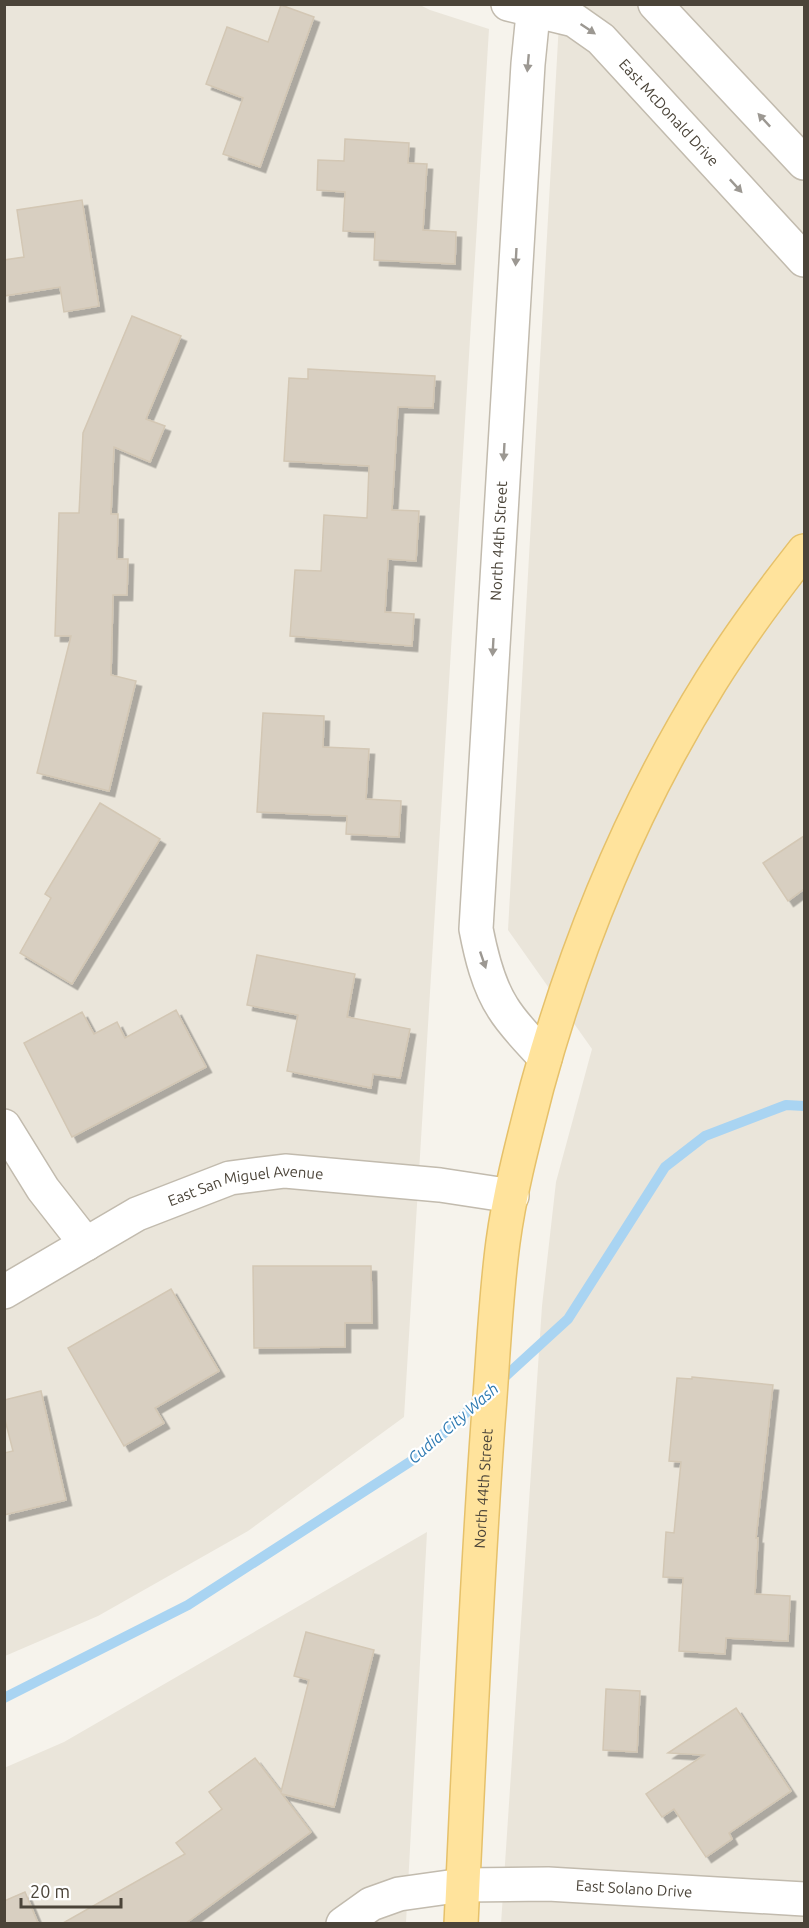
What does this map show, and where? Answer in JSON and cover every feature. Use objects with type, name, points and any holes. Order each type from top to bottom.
[{"type":"main road","name":"North 44th Street","points":[[461,1923],[482,1506],[494,1349],[503,1241],[521,1146],[571,972],[604,888],[657,778],[710,682],[804,551]]},
{"type":"street","points":[[655,4],[804,163]]},
{"type":"street","name":"East McDonald Drive","points":[[525,6],[574,20],[601,39],[804,260]]},
{"type":"street","name":"North 44th Street","points":[[525,6],[525,112],[476,929],[480,950],[503,1009],[545,1058]]},
{"type":"street","points":[[4,1126],[43,1189],[86,1244]]},
{"type":"street","name":"East San Miguel Avenue","points":[[4,1292],[137,1214],[230,1178],[285,1171],[440,1185],[512,1196]]},
{"type":"street","name":"East Solano Drive","points":[[342,1923],[372,1904],[399,1893],[463,1885],[548,1884],[804,1899]]},
{"type":"shaded area","points":[[5,5],[420,5],[489,29],[404,1417],[248,1531],[98,1616],[5,1656]]},
{"type":"shaded area","points":[[560,5],[804,5],[804,1923],[501,1924],[542,1306],[556,1182],[592,1049],[508,930]]},
{"type":"shaded area","points":[[427,1532],[406,1923],[5,1923],[4,1768],[64,1742]]},
{"type":"building","points":[[281,5],[314,17],[260,167],[223,154],[243,98],[206,84],[227,27],[268,42]]},
{"type":"building","points":[[345,139],[409,143],[408,163],[427,164],[423,230],[456,232],[455,264],[374,260],[375,232],[343,231],[345,192],[317,190],[318,160],[344,161]]},
{"type":"building","points":[[82,200],[99,306],[64,312],[60,287],[4,296],[4,260],[24,257],[17,210]]},
{"type":"building","points":[[132,316],[181,336],[146,419],[165,426],[150,462],[114,447],[111,514],[118,514],[117,559],[128,559],[127,595],[113,595],[111,675],[136,681],[109,791],[37,773],[71,636],[55,636],[59,513],[79,513],[83,433]]},
{"type":"building","points":[[308,369],[435,376],[433,408],[398,407],[392,510],[419,511],[416,561],[388,559],[385,612],[414,614],[412,646],[290,636],[295,570],[321,571],[324,515],[367,518],[369,466],[284,461],[289,378],[308,379]]},
{"type":"building","points":[[263,713],[324,716],[323,747],[369,749],[366,799],[401,801],[399,837],[346,834],[347,816],[257,812]]},
{"type":"building","points":[[100,803],[160,839],[72,984],[20,953],[51,898],[45,894]]},
{"type":"building","points":[[804,836],[804,889],[788,901],[763,863]]},
{"type":"building","points":[[257,955],[355,974],[347,1017],[410,1029],[400,1078],[373,1074],[371,1088],[287,1071],[298,1015],[247,1005]]},
{"type":"building","points":[[176,1010],[206,1067],[72,1137],[24,1043],[82,1012],[94,1034],[117,1022],[125,1038]]},
{"type":"building","points":[[253,1266],[371,1266],[372,1323],[345,1323],[345,1347],[254,1348]]},
{"type":"building","points":[[171,1289],[219,1371],[155,1408],[164,1423],[124,1446],[68,1348]]},
{"type":"building","points":[[692,1377],[773,1385],[756,1538],[758,1538],[755,1594],[790,1596],[788,1641],[726,1638],[725,1654],[679,1651],[683,1578],[663,1577],[666,1532],[674,1533],[681,1462],[669,1461],[677,1378],[692,1379]]},
{"type":"building","points":[[41,1391],[66,1500],[4,1515],[4,1453],[13,1451],[4,1416],[4,1400]]},
{"type":"building","points":[[306,1632],[374,1650],[334,1807],[282,1794],[311,1832],[186,1923],[63,1923],[185,1854],[176,1843],[222,1809],[209,1792],[255,1758],[281,1792],[309,1680],[294,1676]]},
{"type":"building","points":[[606,1689],[640,1691],[637,1752],[603,1750]]},
{"type":"building","points":[[736,1708],[791,1791],[729,1833],[732,1839],[706,1857],[674,1809],[662,1817],[646,1794],[704,1755],[668,1753]]},
{"type":"building","points":[[25,1892],[38,1923],[4,1923],[4,1901]]},
{"type":"waterway","name":"Cudia City Wash","points":[[498,1383],[568,1319],[665,1167],[705,1136],[786,1105],[804,1106]]},
{"type":"waterway","name":"Cudia City Wash","points":[[4,1698],[188,1605],[419,1456],[482,1398]]}]
